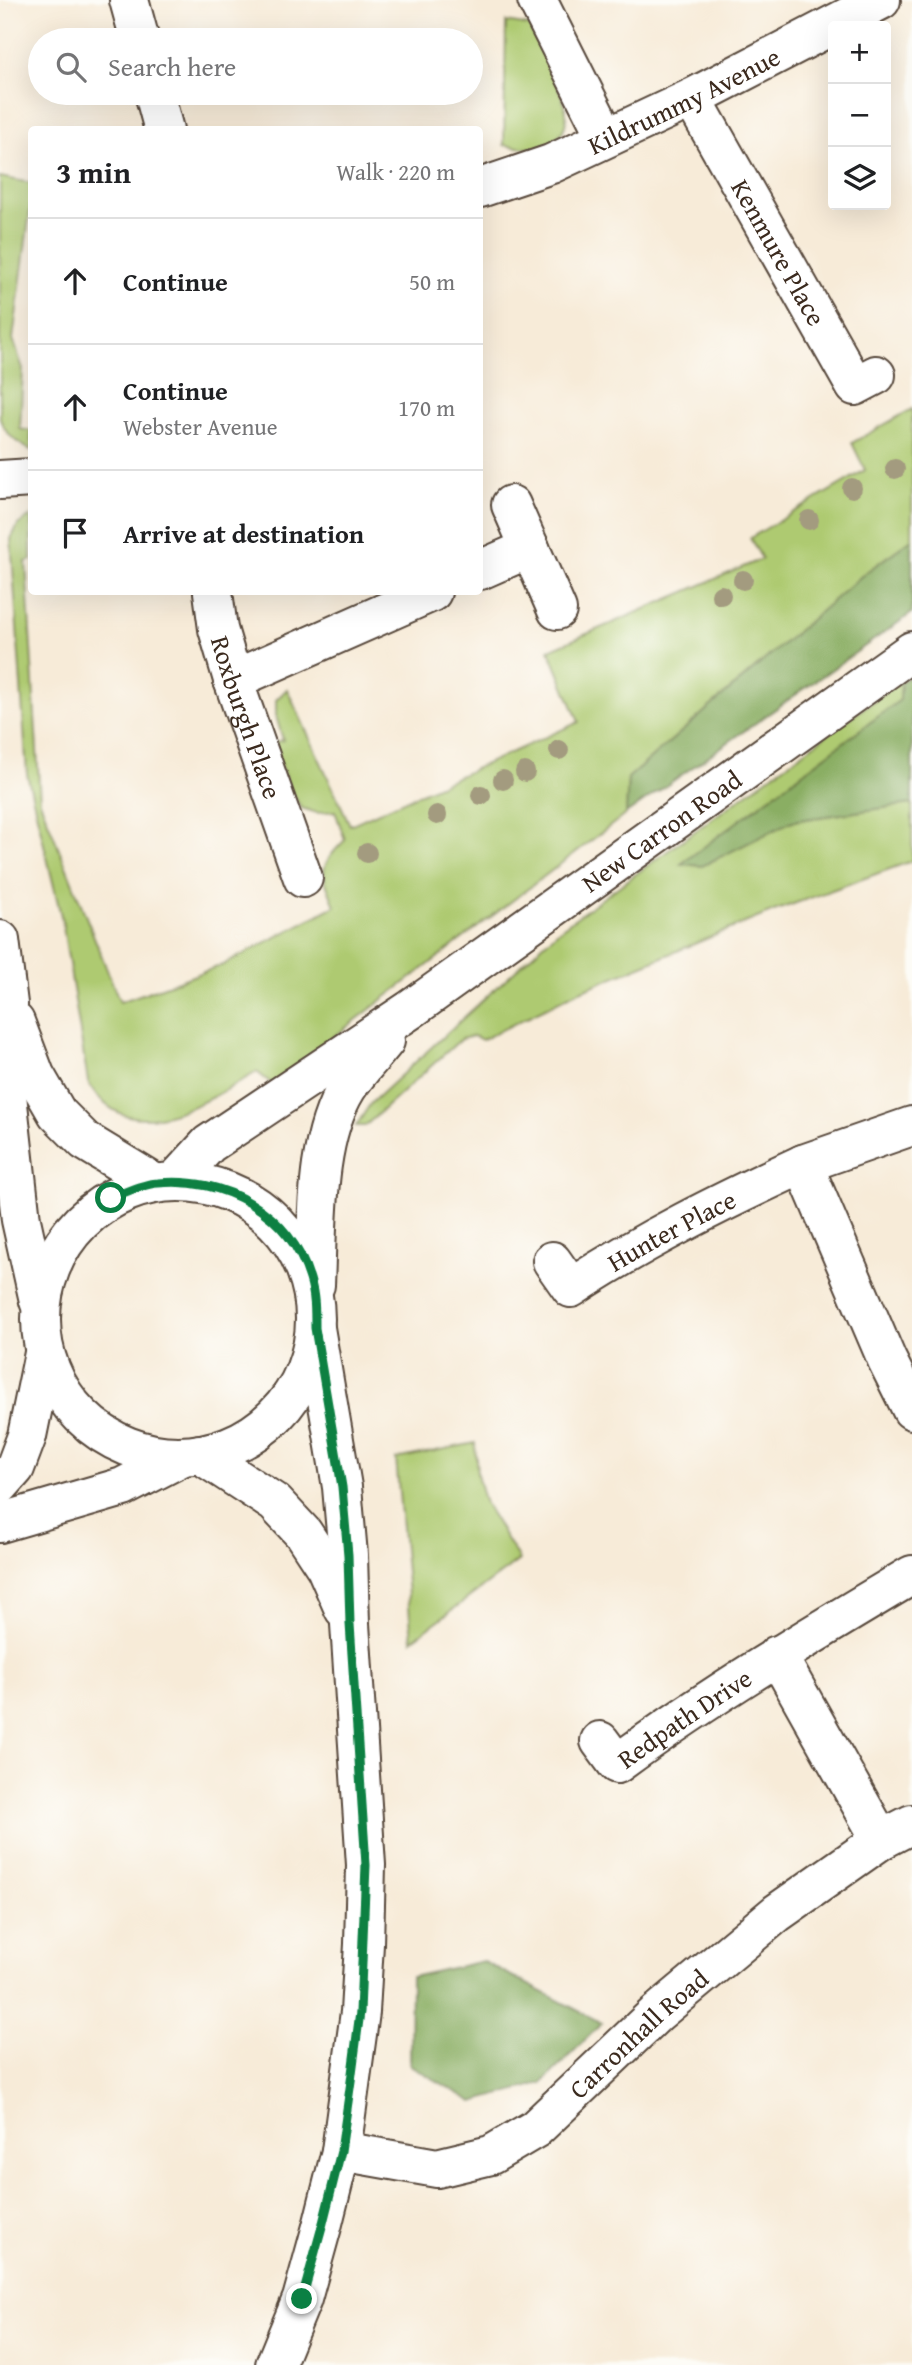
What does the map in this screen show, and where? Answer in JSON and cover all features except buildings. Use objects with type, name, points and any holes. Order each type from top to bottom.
[{"type":"street","points":[[129,0],[137,28]]},
{"type":"street","points":[[537,0],[606,137]]},
{"type":"street","name":"Kildrummy Avenue","points":[[483,187],[551,164],[692,97],[881,0]]},
{"type":"street","name":"Kenmure Place","points":[[692,97],[855,386],[876,375]]},
{"type":"street","points":[[157,105],[163,126]]},
{"type":"street","points":[[0,480],[28,478]]},
{"type":"street","points":[[511,505],[557,610]]},
{"type":"street","points":[[483,569],[530,548]]},
{"type":"street","name":"Roxburgh Place","points":[[213,595],[218,629],[233,680],[304,836],[303,878]]},
{"type":"street","points":[[233,680],[425,595]]},
{"type":"street","name":"New Carron Road","points":[[164,1182],[209,1144],[410,1010],[912,651]]},
{"type":"street","points":[[0,940],[8,1004],[7,1095],[21,1220],[41,1306],[44,1353],[27,1436],[15,1468],[0,1485]]},
{"type":"street","points":[[8,1004],[35,1074],[57,1113],[85,1141],[164,1182]]},
{"type":"street","name":"New Carron Road","points":[[315,1315],[321,1185],[330,1129],[347,1088],[410,1010]]},
{"type":"street","name":"Hunter Place","points":[[552,1261],[571,1288],[608,1264],[744,1191],[803,1164],[912,1126]]},
{"type":"street","points":[[803,1164],[887,1360],[912,1410]]},
{"type":"street","points":[[41,1306],[51,1263],[76,1225],[111,1198],[164,1182],[187,1181],[220,1187],[250,1201],[276,1222],[296,1248],[310,1279],[342,1487],[366,1865],[360,2012],[341,2151],[302,2299],[275,2365]]},
{"type":"street","points":[[44,1353],[55,1382],[72,1408],[94,1429],[121,1445],[150,1454],[190,1455],[222,1450],[258,1431],[287,1403],[306,1367],[315,1315]]},
{"type":"street","points":[[0,1523],[123,1487],[190,1455]]},
{"type":"street","points":[[190,1455],[275,1503],[303,1533],[326,1568],[350,1624]]},
{"type":"street","name":"Redpath Drive","points":[[600,1741],[617,1764],[777,1655],[912,1575]]},
{"type":"street","name":"Redpath Drive","points":[[777,1655],[896,1832]]},
{"type":"street","name":"Carronhall Road","points":[[341,2151],[437,2168],[491,2155],[535,2129],[656,2014],[777,1913],[896,1832]]},
{"type":"green space","points":[[506,22],[529,26],[563,101],[566,112],[564,129],[543,146],[531,148],[504,145]]},
{"type":"green space","points":[[0,177],[28,182],[28,226],[13,339],[23,369],[20,429],[28,430],[28,448],[12,437],[0,418]]},
{"type":"green space","points":[[912,409],[912,539],[865,573],[628,778],[626,814],[272,1084],[257,1072],[192,1107],[168,1115],[146,1118],[124,1115],[105,1103],[88,1082],[62,920],[27,774],[11,539],[18,525],[28,518],[26,562],[40,801],[120,1002],[223,965],[335,906],[324,870],[330,857],[345,840],[335,811],[317,813],[301,808],[289,787],[272,743],[283,740],[276,716],[276,700],[287,689],[350,825],[579,722],[549,650],[762,559],[750,538],[865,470],[852,443]]},
{"type":"green space","points":[[912,539],[912,613],[626,814],[628,778],[865,573]]},
{"type":"green space","points":[[912,676],[912,804],[792,821],[702,866],[681,864],[900,700],[901,681]]},
{"type":"green space","points":[[901,681],[900,700],[682,864],[702,866],[792,821],[912,804],[912,861],[774,911],[575,993],[482,1040],[474,1036],[461,1039],[365,1126],[356,1126],[371,1103],[559,930]]},
{"type":"green space","points":[[475,1443],[477,1474],[485,1504],[519,1560],[412,1640],[396,1459]]},
{"type":"green space","points":[[483,1961],[602,2023],[542,2083],[473,2102],[410,2065],[411,1977]]},
{"type":"route","points":[[111,1198],[154,1183],[187,1181],[220,1187],[250,1201],[276,1222],[296,1248],[310,1279],[315,1328],[342,1487],[366,1865],[360,2012],[341,2151],[302,2299]]}]
